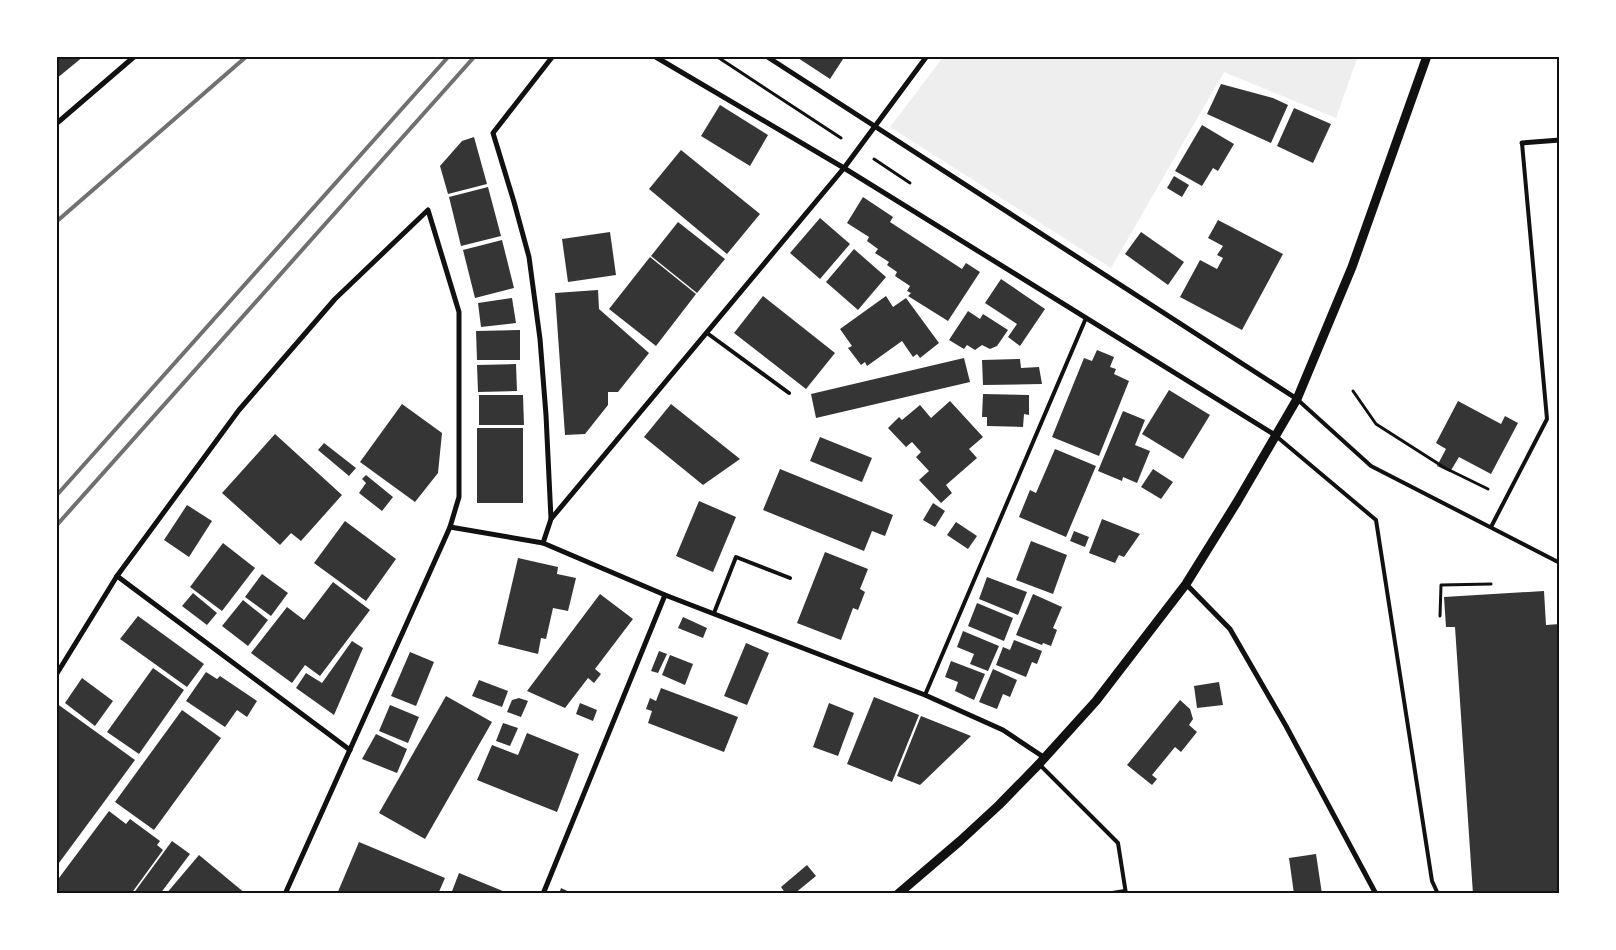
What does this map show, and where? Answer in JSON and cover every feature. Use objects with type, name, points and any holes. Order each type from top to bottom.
[{"type":"street","points":[[56,124],[135,56]]},
{"type":"street","points":[[551,519],[540,339],[529,257],[493,133],[553,56]]},
{"type":"street","points":[[654,56],[844,168],[1276,436]]},
{"type":"street","points":[[766,56],[1296,399]]},
{"type":"street","points":[[542,543],[551,519],[844,168],[927,56]]},
{"type":"street","points":[[898,894],[999,805],[1042,761],[1096,701],[1186,584],[1237,502],[1296,399],[1352,267],[1427,56]]},
{"type":"street","points":[[1522,142],[1560,140]]},
{"type":"street","points":[[56,675],[117,576],[239,410],[335,299],[428,210],[459,312],[459,497],[450,527],[284,894]]},
{"type":"street","points":[[450,527],[542,543],[665,595],[925,695],[1003,730],[1042,761]]},
{"type":"street","points":[[117,576],[350,750]]},
{"type":"street","points":[[1186,584],[1230,630],[1286,726],[1376,894]]},
{"type":"street","points":[[543,894],[665,595]]},
{"type":"lane","points":[[1491,527],[1547,419],[1522,142]]},
{"type":"lane","points":[[925,695],[1086,318]]},
{"type":"lane","points":[[707,333],[788,393]]},
{"type":"lane","points":[[1296,399],[1371,466],[1560,563]]},
{"type":"lane","points":[[1276,436],[1376,520],[1432,881],[1438,894]]},
{"type":"lane","points":[[714,613],[736,557],[790,578]]},
{"type":"lane","points":[[1042,761],[1118,842],[1126,892],[1106,894]]},
{"type":"path","points":[[1353,391],[1376,424],[1445,468],[1488,489]]},
{"type":"path","points":[[1440,616],[1441,585],[1491,584]]},
{"type":"shaded area","points":[[944,56],[1358,56],[1336,118],[1224,72],[1111,268],[890,127]]},
{"type":"building","points":[[56,56],[84,56],[56,79]]},
{"type":"building","points":[[795,56],[845,56],[830,79]]},
{"type":"building","points":[[1221,84],[1273,98],[1288,105],[1271,143],[1207,114]]},
{"type":"building","points":[[720,105],[768,135],[750,166],[701,136]]},
{"type":"building","points":[[1294,108],[1331,124],[1313,163],[1277,146]]},
{"type":"building","points":[[1202,125],[1234,144],[1218,171],[1213,168],[1202,186],[1175,171]]},
{"type":"building","points":[[474,137],[487,184],[448,194],[440,166],[462,141]]},
{"type":"building","points":[[681,150],[760,214],[727,254],[649,189]]},
{"type":"building","points":[[1174,176],[1189,185],[1182,197],[1167,188]]},
{"type":"building","points":[[488,187],[501,236],[461,246],[449,197]]},
{"type":"building","points":[[863,197],[893,217],[890,222],[962,269],[966,263],[980,272],[948,321],[908,296],[911,293],[907,291],[910,286],[895,276],[897,272],[887,265],[889,262],[875,253],[878,249],[867,241],[869,237],[847,223]]},
{"type":"building","points":[[820,218],[850,244],[820,279],[790,253]]},
{"type":"building","points":[[1218,220],[1283,254],[1242,330],[1180,297],[1200,260],[1217,269],[1223,258],[1217,255],[1223,246],[1208,238]]},
{"type":"building","points":[[678,222],[725,259],[697,293],[651,256]]},
{"type":"building","points":[[610,232],[616,275],[568,282],[562,239]]},
{"type":"building","points":[[1141,232],[1184,262],[1168,285],[1125,254]]},
{"type":"building","points":[[502,240],[514,288],[475,298],[463,250]]},
{"type":"building","points":[[854,249],[886,277],[858,310],[826,282]]},
{"type":"building","points":[[650,257],[696,294],[656,346],[609,309]]},
{"type":"building","points":[[1001,279],[1045,309],[1020,346],[1008,337],[1017,324],[985,303]]},
{"type":"building","points":[[598,290],[599,309],[649,353],[618,392],[608,392],[608,405],[585,434],[565,435],[555,293]]},
{"type":"building","points":[[763,296],[835,353],[806,389],[734,333]]},
{"type":"building","points":[[886,296],[893,307],[906,298],[939,343],[920,358],[917,354],[913,357],[902,341],[867,366],[865,362],[861,365],[848,348],[852,346],[840,329]]},
{"type":"building","points":[[512,298],[516,323],[481,327],[478,303]]},
{"type":"building","points":[[968,311],[980,319],[983,314],[1008,330],[997,346],[990,349],[982,345],[975,350],[967,345],[964,349],[949,340]]},
{"type":"building","points":[[520,330],[520,360],[477,360],[476,331]]},
{"type":"building","points":[[1097,350],[1114,357],[1110,367],[1116,369],[1114,374],[1129,381],[1099,456],[1052,437],[1084,358],[1092,361]]},
{"type":"building","points":[[964,358],[970,382],[816,418],[811,394]]},
{"type":"building","points":[[1020,359],[1021,368],[1039,367],[1042,384],[983,385],[982,360]]},
{"type":"building","points":[[516,364],[517,391],[478,392],[477,365]]},
{"type":"building","points":[[1169,390],[1210,415],[1183,459],[1142,434]]},
{"type":"building","points":[[983,394],[1029,395],[1029,415],[1024,414],[1023,427],[987,426],[987,417],[982,417]]},
{"type":"building","points":[[479,395],[523,395],[524,425],[479,425]]},
{"type":"building","points":[[950,401],[983,437],[969,449],[977,458],[946,485],[952,493],[941,503],[919,480],[929,471],[916,457],[921,452],[912,442],[906,447],[888,428],[899,417],[902,420],[920,405],[931,418]]},
{"type":"building","points":[[1458,401],[1501,424],[1505,416],[1518,423],[1491,474],[1459,457],[1450,472],[1437,466],[1446,449],[1436,443]]},
{"type":"building","points":[[402,404],[442,433],[438,473],[415,502],[360,462]]},
{"type":"building","points":[[671,404],[740,459],[703,485],[644,437]]},
{"type":"building","points":[[1123,411],[1145,420],[1135,445],[1150,451],[1137,483],[1123,477],[1122,481],[1098,471]]},
{"type":"building","points":[[477,428],[523,428],[523,503],[477,503]]},
{"type":"building","points":[[275,434],[342,495],[301,541],[291,533],[280,545],[222,493]]},
{"type":"building","points":[[820,437],[872,458],[862,482],[810,461]]},
{"type":"building","points":[[324,443],[356,468],[349,476],[318,450]]},
{"type":"building","points":[[1055,449],[1096,466],[1066,537],[1019,517],[1030,490],[1036,493]]},
{"type":"building","points":[[780,469],[893,515],[885,536],[872,531],[864,551],[763,510]]},
{"type":"building","points":[[1153,469],[1173,482],[1161,499],[1141,487]]},
{"type":"building","points":[[366,475],[393,497],[382,511],[359,493],[366,483],[362,479]]},
{"type":"building","points":[[699,501],[736,517],[713,572],[676,556]]},
{"type":"building","points":[[933,503],[945,511],[935,527],[923,520]]},
{"type":"building","points":[[187,505],[212,521],[189,557],[164,540]]},
{"type":"building","points":[[1102,519],[1140,534],[1124,557],[1119,555],[1115,563],[1089,553]]},
{"type":"building","points":[[345,521],[396,559],[366,601],[314,563]]},
{"type":"building","points":[[956,522],[977,536],[968,549],[947,535]]},
{"type":"building","points":[[1074,531],[1089,537],[1085,547],[1070,541]]},
{"type":"building","points":[[1031,541],[1067,555],[1053,594],[1016,580]]},
{"type":"building","points":[[223,543],[255,568],[222,611],[190,587]]},
{"type":"building","points":[[825,552],[868,569],[860,589],[865,592],[858,610],[853,608],[841,640],[797,623]]},
{"type":"building","points":[[518,558],[558,567],[557,574],[576,578],[568,611],[553,608],[546,639],[541,638],[538,654],[498,644]]},
{"type":"building","points":[[262,574],[288,593],[271,616],[245,597]]},
{"type":"building","points":[[987,577],[1027,592],[1018,615],[979,599]]},
{"type":"building","points":[[333,582],[370,610],[320,676],[305,665],[292,683],[251,653],[287,607],[304,620]]},
{"type":"building","points":[[1544,591],[1546,625],[1560,624],[1560,894],[1473,894],[1455,627],[1446,627],[1444,597]]},
{"type":"building","points":[[193,593],[217,613],[207,625],[182,606]]},
{"type":"building","points":[[600,594],[633,619],[595,669],[601,674],[594,683],[588,678],[565,708],[527,691]]},
{"type":"building","points":[[1033,594],[1062,607],[1053,628],[1057,630],[1051,646],[1043,643],[1042,645],[1016,635]]},
{"type":"building","points":[[243,600],[268,620],[248,646],[222,626]]},
{"type":"building","points":[[977,603],[1013,618],[1004,641],[968,626]]},
{"type":"building","points":[[138,616],[204,664],[187,687],[120,639]]},
{"type":"building","points":[[683,617],[707,628],[703,638],[678,628]]},
{"type":"building","points":[[963,631],[999,646],[988,671],[970,664],[974,654],[957,647]]},
{"type":"building","points":[[1014,640],[1042,651],[1037,664],[1032,662],[1026,677],[996,665],[1003,647],[1010,650]]},
{"type":"building","points":[[352,641],[363,648],[334,715],[296,688],[306,673],[322,683]]},
{"type":"building","points":[[746,643],[769,653],[747,705],[724,696]]},
{"type":"building","points":[[659,651],[667,654],[658,673],[651,671]]},
{"type":"building","points":[[410,652],[434,662],[416,706],[391,696]]},
{"type":"building","points":[[670,655],[693,664],[685,685],[662,675]]},
{"type":"building","points":[[951,661],[985,674],[974,700],[955,691],[958,682],[945,677]]},
{"type":"building","points":[[153,668],[184,690],[139,754],[107,732]]},
{"type":"building","points":[[993,669],[1017,680],[1010,697],[1003,694],[997,709],[979,702]]},
{"type":"building","points":[[206,672],[217,679],[220,676],[257,701],[247,717],[237,710],[225,727],[186,701]]},
{"type":"building","points":[[82,678],[113,701],[95,726],[65,703]]},
{"type":"building","points":[[479,680],[508,691],[502,707],[472,696]]},
{"type":"building","points":[[1219,682],[1223,705],[1197,708],[1194,686]]},
{"type":"building","points":[[661,688],[738,717],[724,752],[648,723],[652,711],[646,709],[650,698],[656,701]]},
{"type":"building","points":[[446,696],[492,722],[425,839],[379,813]]},
{"type":"building","points":[[874,697],[919,715],[892,782],[847,764]]},
{"type":"building","points":[[519,698],[528,701],[521,717],[507,712],[512,700]]},
{"type":"building","points":[[1180,700],[1190,709],[1193,719],[1189,725],[1197,732],[1181,752],[1175,747],[1152,775],[1157,779],[1152,785],[1127,765]]},
{"type":"building","points":[[56,703],[135,760],[56,867]]},
{"type":"building","points":[[580,703],[597,710],[593,721],[576,714]]},
{"type":"building","points":[[829,703],[854,713],[838,756],[813,747]]},
{"type":"building","points":[[390,705],[419,717],[408,743],[379,731]]},
{"type":"building","points":[[182,710],[221,738],[154,830],[115,802]]},
{"type":"building","points":[[921,716],[971,736],[920,785],[897,776]]},
{"type":"building","points":[[503,723],[518,728],[510,746],[496,741]]},
{"type":"building","points":[[527,733],[579,754],[557,812],[477,780],[492,745],[518,755]]},
{"type":"building","points":[[376,734],[407,749],[397,773],[362,759]]},
{"type":"building","points":[[109,811],[126,824],[130,819],[160,841],[157,845],[163,850],[131,894],[56,894],[56,882]]},
{"type":"building","points":[[172,841],[190,854],[160,894],[133,894]]},
{"type":"building","points":[[359,842],[445,878],[438,894],[337,894]]},
{"type":"building","points":[[1316,854],[1322,894],[1294,894],[1289,858]]},
{"type":"building","points":[[199,855],[246,894],[166,894]]},
{"type":"building","points":[[807,865],[816,876],[794,894],[786,894],[781,887]]},
{"type":"building","points":[[459,873],[510,894],[451,894]]},
{"type":"building","points":[[561,888],[574,894],[559,894]]},
{"type":"railway","points":[[56,222],[247,56]]},
{"type":"railway","points":[[56,496],[449,56]]},
{"type":"railway","points":[[56,526],[475,56]]}]
